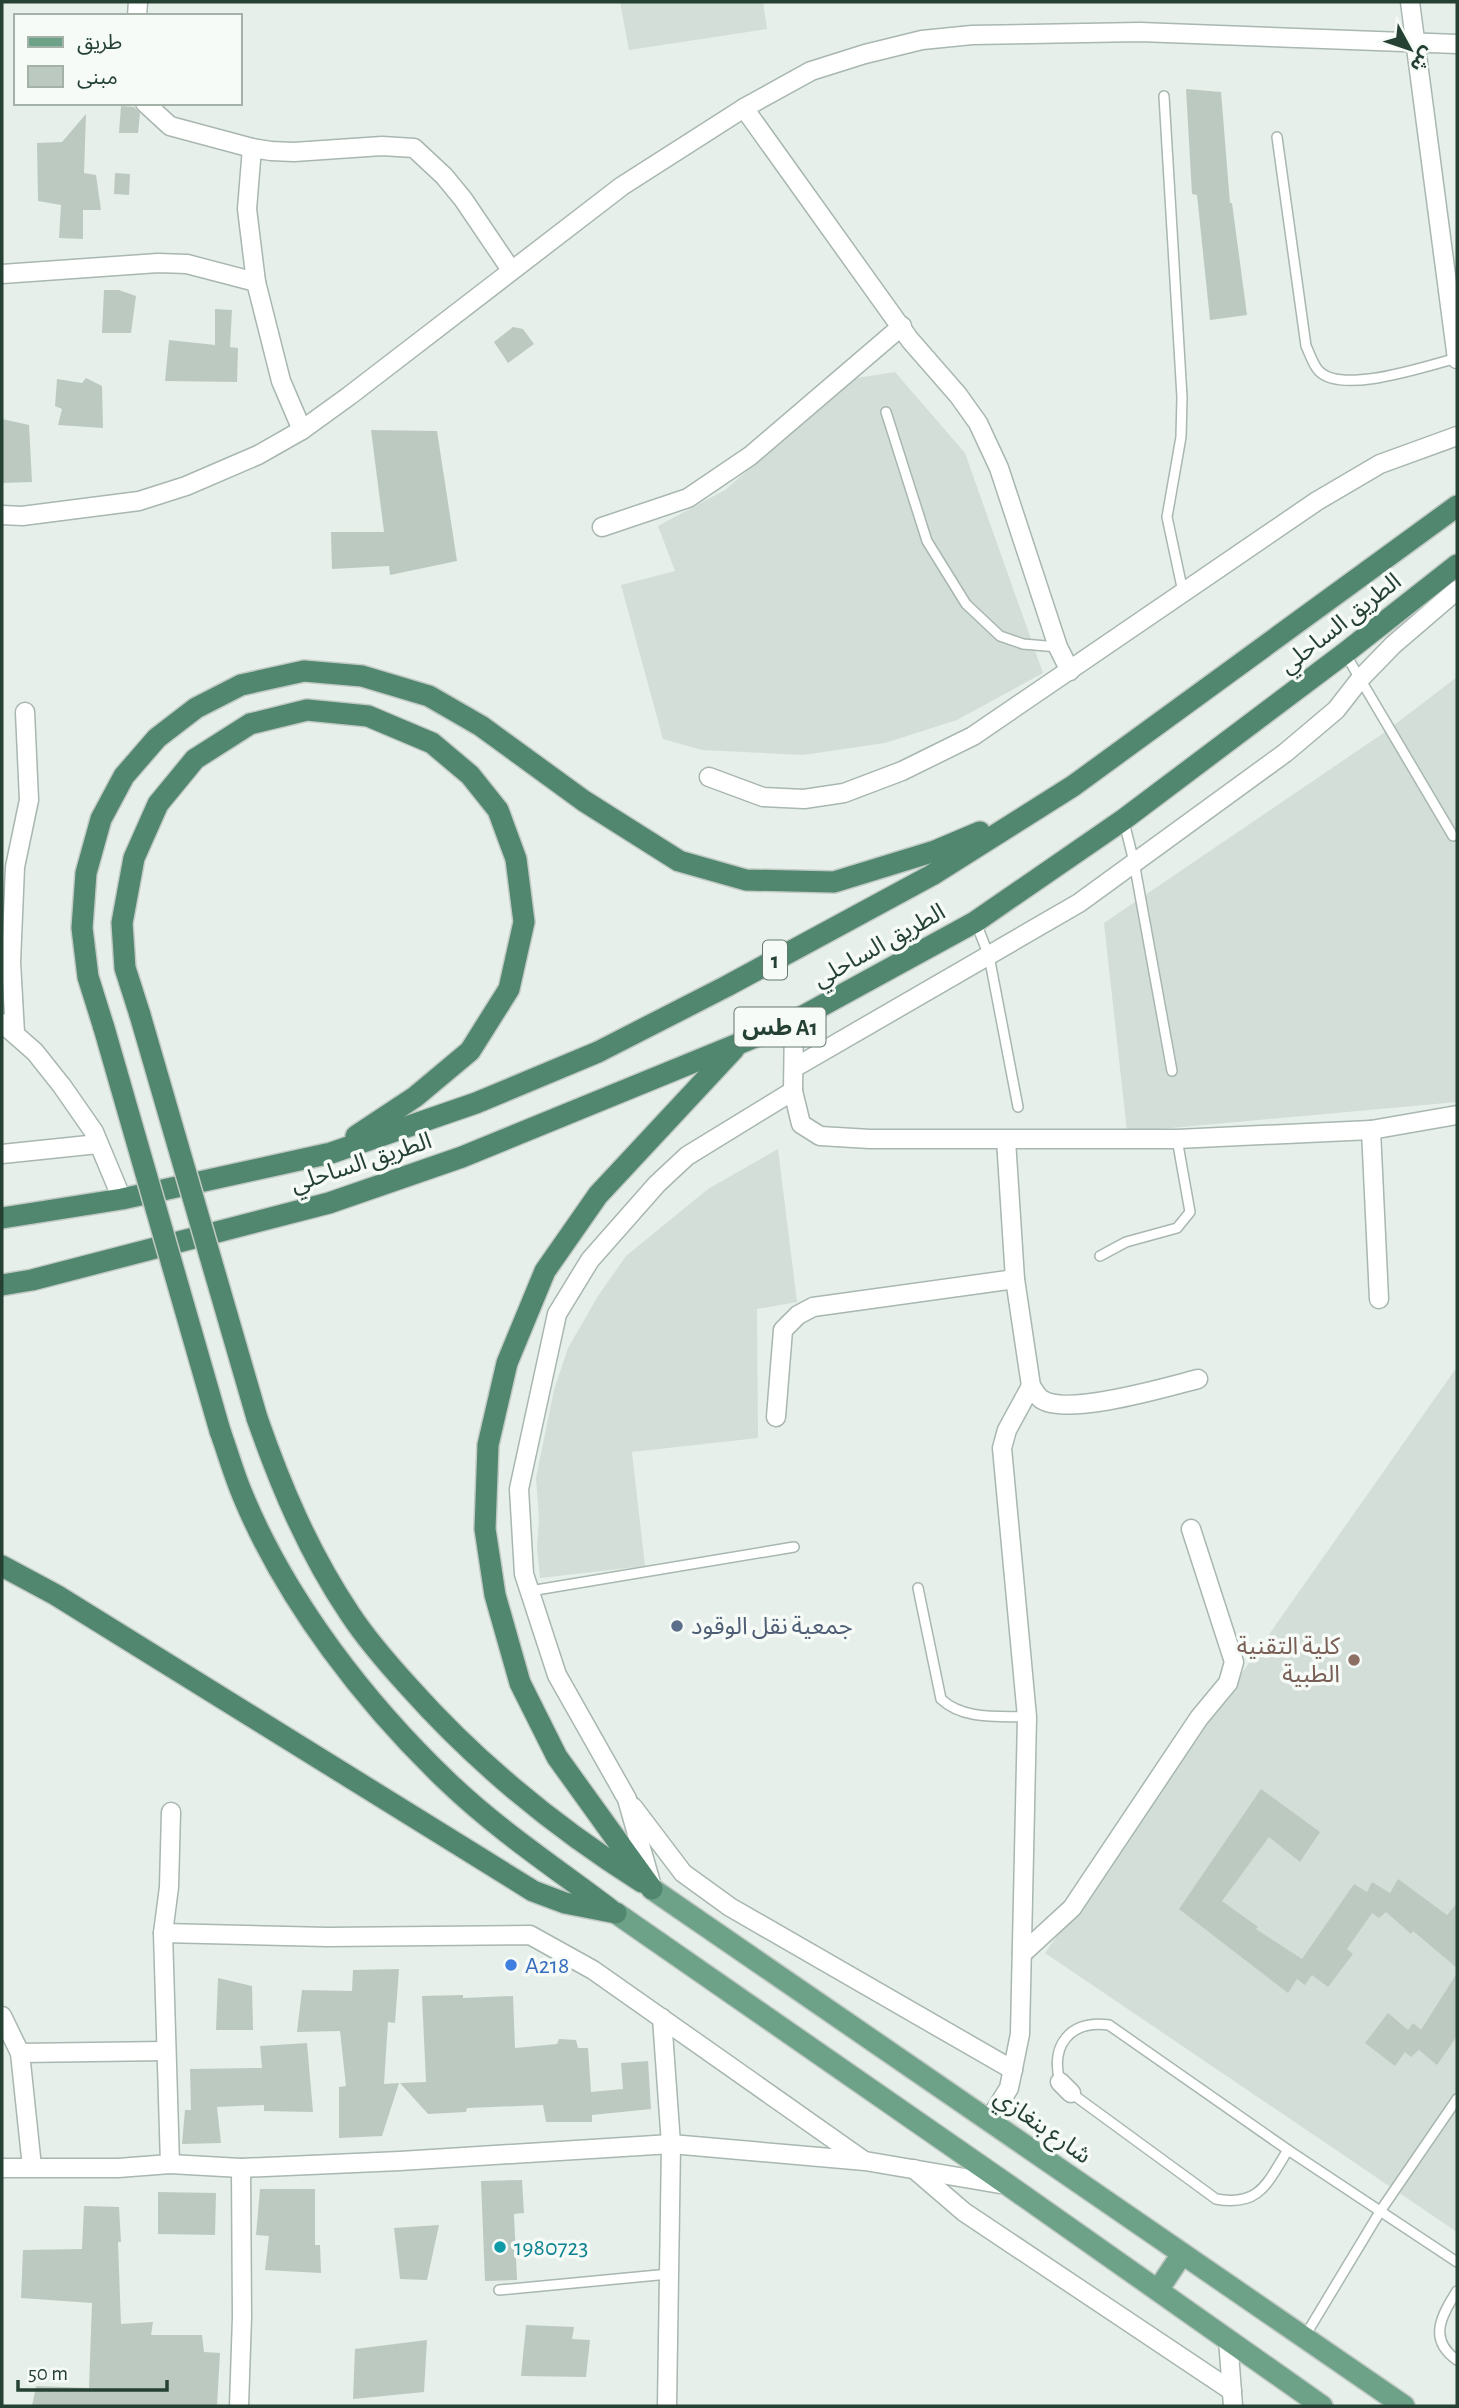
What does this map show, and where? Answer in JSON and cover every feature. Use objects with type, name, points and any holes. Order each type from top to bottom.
[{"type":"highway","name":"الطريق الساحلي","points":[[2,1218],[122,1199],[331,1153],[476,1103],[598,1052],[727,986],[932,874],[1073,786],[1457,506]]},
{"type":"highway","name":"الطريق الساحلي","points":[[2,1285],[32,1280],[328,1203],[462,1157],[794,1021],[975,922],[1123,820],[1457,565]]},
{"type":"highway","points":[[616,1913],[531,1850],[450,1784],[388,1721],[330,1648],[281,1572],[244,1497],[220,1431],[88,977],[82,928],[86,873],[101,819],[124,776],[157,738],[197,708],[242,685],[304,671],[362,676],[429,696],[481,726],[584,801],[678,862],[746,880],[834,882],[935,851],[972,836],[1073,786]]},
{"type":"highway","points":[[331,1153],[415,1097],[470,1051],[509,989],[524,922],[516,859],[498,810],[470,775],[432,743],[368,716],[307,710],[250,724],[195,759],[158,804],[134,858],[122,923],[125,968],[257,1418],[284,1492],[320,1566],[351,1616],[391,1667],[442,1723],[513,1789],[591,1850],[652,1889]]},
{"type":"highway","points":[[652,1889],[557,1757],[520,1682],[495,1595],[485,1529],[488,1445],[508,1363],[545,1271],[598,1195],[738,1045]]},
{"type":"highway","points":[[2,1566],[78,1609],[533,1891],[565,1903],[616,1913]]},
{"type":"main road","name":"شارع بنغازي","points":[[652,1889],[1404,2406]]},
{"type":"main road","points":[[616,1913],[1322,2406]]},
{"type":"main road","points":[[1158,2290],[1182,2253]]},
{"type":"street","points":[[1410,2],[1457,359]]},
{"type":"street","points":[[2,515],[22,516],[139,501],[186,486],[258,455],[302,430],[622,186],[744,108],[811,71],[922,40],[972,35],[1140,32],[1457,44]]},
{"type":"street","points":[[147,105],[170,126],[271,152],[382,145],[414,148],[444,176],[463,199],[511,270]]},
{"type":"street","points":[[744,108],[910,340],[958,395],[987,439],[1058,648],[1070,671]]},
{"type":"street","points":[[252,148],[247,209],[256,282],[281,381],[302,430]]},
{"type":"street","points":[[2,274],[158,263],[187,264],[256,282]]},
{"type":"street","points":[[602,527],[688,498],[750,456],[902,327]]},
{"type":"street","points":[[709,777],[763,797],[804,799],[844,793],[902,771],[973,736],[1317,501],[1380,464],[1457,436]]},
{"type":"street","points":[[793,1068],[1079,903],[1285,754],[1336,710],[1361,678],[1393,645],[1457,590]]},
{"type":"street","points":[[25,712],[29,800],[15,867],[8,1028],[35,1052],[94,1132],[122,1199]]},
{"type":"street","points":[[794,1021],[793,1091],[801,1124],[820,1136],[870,1139],[1177,1139],[1371,1130],[1457,1115]]},
{"type":"street","points":[[793,1091],[687,1156],[657,1184],[590,1260],[557,1314],[519,1489],[524,1574],[557,1675],[627,1799],[684,1872],[730,1907],[1013,2070]]},
{"type":"street","points":[[1371,1130],[1379,1299]]},
{"type":"street","points":[[1006,1140],[1014,1279],[1031,1385],[1041,1399],[1063,1405],[1128,1397],[1198,1379]]},
{"type":"street","points":[[2,1154],[98,1144]]},
{"type":"street","points":[[776,1418],[783,1330],[798,1315],[813,1307],[1014,1279]]},
{"type":"street","points":[[989,2120],[1009,2088],[1020,2034],[1027,1717],[1002,1448],[1007,1430],[1031,1385]]},
{"type":"street","points":[[1022,1954],[1072,1908],[1199,1718],[1228,1683],[1234,1662],[1191,1529]]},
{"type":"street","points":[[627,1799],[652,1889]]},
{"type":"street","points":[[170,2164],[163,1933],[169,1887],[171,1812]]},
{"type":"street","points":[[163,1933],[327,1937],[530,1935],[593,1970],[865,2161]]},
{"type":"street","points":[[662,2018],[671,2144],[667,2406]]},
{"type":"street","points":[[3,2024],[20,2053],[33,2167]]},
{"type":"street","points":[[20,2053],[166,2050]]},
{"type":"street","points":[[2,2168],[118,2168],[170,2164],[240,2168],[671,2144],[865,2161],[1008,2185]]},
{"type":"street","points":[[239,2406],[242,2317],[240,2168]]},
{"type":"street","points":[[914,2169],[964,2212],[1233,2399]]},
{"type":"street","points":[[1228,2339],[1233,2399]]},
{"type":"lane","points":[[1164,96],[1182,397],[1181,437],[1167,517],[1183,592]]},
{"type":"lane","points":[[1278,137],[1306,346],[1317,370],[1331,379],[1358,382],[1457,359]]},
{"type":"lane","points":[[886,411],[927,541],[966,604],[1000,636],[1023,644],[1058,648]]},
{"type":"lane","points":[[1345,653],[1453,836]]},
{"type":"lane","points":[[1123,820],[1134,862],[1172,1070]]},
{"type":"lane","points":[[975,922],[989,956],[1018,1107]]},
{"type":"lane","points":[[1100,1255],[1126,1242],[1177,1228],[1190,1212],[1177,1139]]},
{"type":"lane","points":[[530,1591],[793,1548]]},
{"type":"lane","points":[[918,1588],[941,1699],[951,1709],[962,1713],[1027,1717]]},
{"type":"lane","points":[[1288,2150],[1269,2180],[1252,2199],[1234,2203],[1216,2199],[1065,2088],[1057,2070],[1061,2044],[1070,2033],[1082,2026],[1095,2023],[1109,2025],[1288,2150],[1457,2262]]},
{"type":"lane","points":[[1304,2337],[1381,2210],[1457,2099]]},
{"type":"lane","points":[[499,2290],[669,2274]]},
{"type":"lane","points":[[1457,2291],[1441,2317],[1439,2332],[1447,2353],[1457,2360]]},
{"type":"shaded area","points":[[620,2],[763,2],[767,29],[629,50]]},
{"type":"shaded area","points":[[895,372],[965,453],[1043,673],[957,720],[885,743],[803,755],[702,750],[663,739],[621,585],[675,571],[658,526],[725,490],[851,379]]},
{"type":"shaded area","points":[[1457,677],[1457,1102],[1127,1132],[1104,923],[1385,732]]},
{"type":"shaded area","points":[[778,1149],[797,1302],[757,1309],[758,1438],[632,1452],[645,1566],[540,1578],[536,1478],[554,1390],[568,1348],[598,1296],[626,1256],[708,1189]]},
{"type":"shaded area","name":"كلية التقنية الطبية","points":[[1457,1367],[1457,2232],[1045,1953]]},
{"type":"building","points":[[1186,89],[1221,92],[1230,203],[1247,315],[1210,320],[1197,195],[1192,194]]},
{"type":"building","points":[[121,106],[134,107],[140,113],[138,133],[119,133]]},
{"type":"building","points":[[86,114],[84,173],[96,175],[101,210],[83,210],[83,239],[59,238],[61,205],[38,201],[37,143],[62,142]]},
{"type":"building","points":[[115,173],[130,174],[129,195],[114,194]]},
{"type":"building","points":[[104,290],[119,290],[136,296],[131,333],[102,333]]},
{"type":"building","points":[[215,309],[232,310],[230,347],[238,348],[237,382],[165,381],[169,340],[215,345]]},
{"type":"building","points":[[513,327],[523,329],[534,344],[508,363],[494,342]]},
{"type":"building","points":[[86,378],[102,386],[103,428],[58,425],[62,409],[55,406],[57,379],[82,383]]},
{"type":"building","points":[[2,419],[29,425],[32,482],[2,483]]},
{"type":"building","points":[[371,430],[437,431],[457,561],[390,575],[389,566],[332,569],[331,532],[384,532]]},
{"type":"building","points":[[1261,1789],[1320,1832],[1300,1862],[1269,1837],[1222,1901],[1258,1927],[1256,1929],[1302,1959],[1354,1884],[1367,1892],[1372,1882],[1390,1893],[1398,1879],[1447,1915],[1457,1903],[1457,1968],[1386,1912],[1379,1918],[1372,1913],[1347,1949],[1353,1954],[1328,1987],[1312,1975],[1305,1985],[1297,1979],[1288,1993],[1179,1909]]},
{"type":"building","points":[[399,1969],[395,2023],[388,2022],[384,2084],[399,2083],[382,2136],[339,2138],[339,2087],[346,2086],[340,2031],[297,2032],[302,1990],[352,1991],[353,1970]]},
{"type":"building","points":[[1457,1973],[1457,2036],[1437,2065],[1419,2050],[1411,2057],[1405,2052],[1395,2066],[1365,2043],[1388,2013],[1408,2030],[1413,2023],[1421,2030]]},
{"type":"building","points":[[218,1978],[252,1986],[253,2030],[216,2030]]},
{"type":"building","points":[[463,1995],[463,1998],[513,1996],[515,2048],[557,2044],[559,2039],[576,2040],[578,2048],[588,2048],[591,2092],[623,2089],[621,2063],[648,2061],[651,2109],[592,2115],[592,2122],[546,2122],[543,2105],[467,2108],[466,2112],[428,2114],[400,2083],[426,2082],[422,1996]]},
{"type":"building","points":[[307,2043],[313,2112],[264,2111],[264,2105],[217,2107],[221,2143],[182,2144],[185,2110],[191,2110],[190,2069],[262,2068],[260,2046]]},
{"type":"building","name":"1980723","points":[[522,2180],[524,2213],[514,2214],[517,2280],[485,2281],[481,2181]]},
{"type":"building","points":[[260,2189],[315,2189],[315,2245],[320,2245],[321,2273],[265,2270],[269,2236],[256,2235]]},
{"type":"building","points":[[158,2192],[216,2193],[215,2235],[158,2234]]},
{"type":"building","points":[[84,2206],[119,2207],[121,2324],[153,2322],[151,2335],[202,2335],[204,2352],[220,2353],[217,2406],[32,2406],[36,2386],[89,2388],[92,2303],[21,2298],[23,2250],[82,2249]]},
{"type":"building","points":[[439,2225],[427,2280],[400,2279],[394,2228]]},
{"type":"building","points":[[526,2325],[574,2327],[572,2339],[590,2340],[586,2377],[521,2376]]},
{"type":"building","points":[[427,2340],[424,2392],[353,2399],[355,2349]]},
{"type":"place","name":"جمعية نقل الوقود","points":[[677,1626]]},
{"type":"place","name":"كلية التقنية الطبية","points":[[1354,1660]]},
{"type":"place","name":"A218","points":[[511,1965]]},
{"type":"place","name":"1980723","points":[[500,2247]]}]
